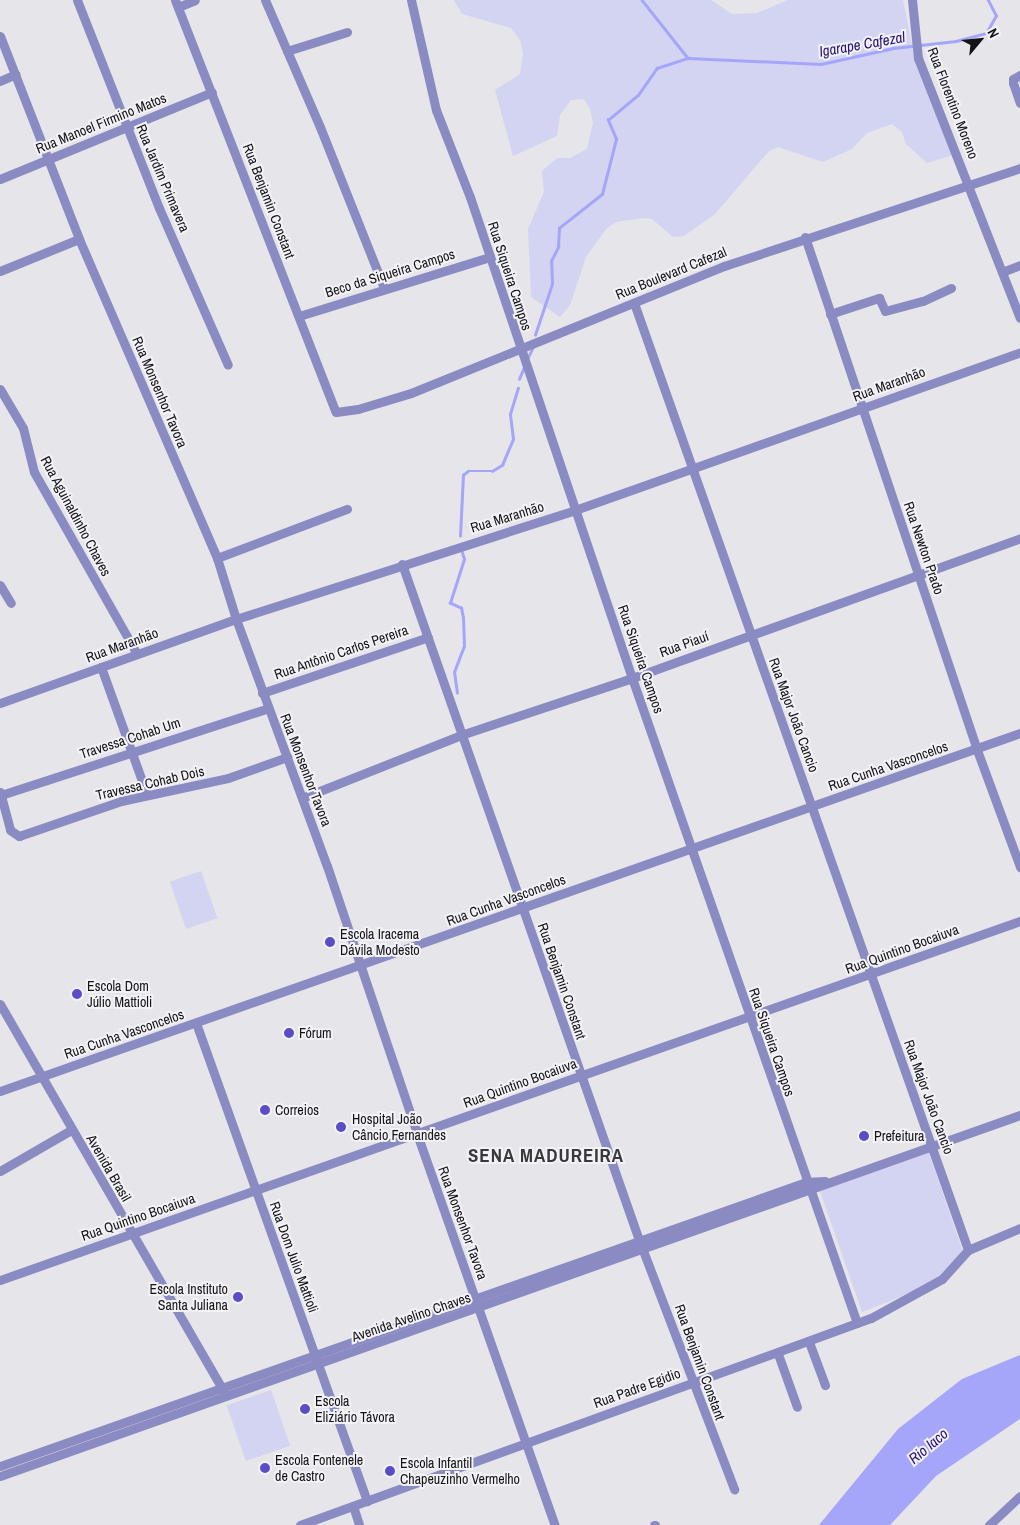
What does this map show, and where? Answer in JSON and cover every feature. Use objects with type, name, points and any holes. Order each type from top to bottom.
[{"type":"street","name":"Rua Jardim Primavera","points":[[77,0],[126,127],[228,365]]},
{"type":"street","points":[[177,3],[195,0]]},
{"type":"street","points":[[264,0],[287,51],[384,288]]},
{"type":"street","name":"Rua Siqueira Campos","points":[[411,0],[436,110],[490,257],[632,678],[807,1186],[857,1323]]},
{"type":"street","name":"Rua Florentino Moreno","points":[[912,0],[918,58],[970,186],[1020,318]]},
{"type":"street","name":"Rua Benjamin Constant","points":[[177,3],[336,412]]},
{"type":"street","points":[[287,51],[347,32]]},
{"type":"street","name":"Rua Monsenhor Tavora","points":[[0,36],[79,239],[217,558],[236,619],[302,798],[417,1134],[556,1525]]},
{"type":"street","points":[[0,81],[16,74]]},
{"type":"street","points":[[1016,77],[1020,104]]},
{"type":"street","name":"Rua Manoel Firmino Matos","points":[[0,179],[212,92]]},
{"type":"street","name":"Rua Boulevard Cafezal","points":[[336,412],[358,410],[411,393],[634,303],[805,237],[970,186],[1020,168]]},
{"type":"street","name":"Rua Newton Prado","points":[[805,237],[861,409],[920,575],[977,750],[1020,867]]},
{"type":"street","points":[[0,271],[79,239]]},
{"type":"street","name":"Beco da Siqueira Campos","points":[[300,316],[384,288],[490,257]]},
{"type":"street","points":[[1002,272],[1020,265]]},
{"type":"street","points":[[830,314],[879,298],[885,311],[923,301],[951,288]]},
{"type":"street","name":"Rua Major João Cancio","points":[[634,303],[968,1250]]},
{"type":"street","name":"Rua Maranhão","points":[[0,703],[236,619],[402,564],[575,510],[1020,352]]},
{"type":"street","name":"Rua Aguinaldinho Chaves","points":[[0,389],[23,428],[34,472],[137,654]]},
{"type":"street","points":[[217,558],[347,509]]},
{"type":"street","name":"Rua Piauí","points":[[302,798],[464,734],[632,678],[1020,538]]},
{"type":"street","name":"Rua Benjamin Constant","points":[[402,564],[464,734],[522,909],[641,1245],[734,1490]]},
{"type":"street","points":[[0,584],[11,603]]},
{"type":"street","name":"Rua Antônio Carlos Pereira","points":[[262,693],[428,637]]},
{"type":"street","points":[[101,668],[147,795]]},
{"type":"street","name":"Travessa Cohab Um","points":[[1,794],[268,708]]},
{"type":"street","name":"Rua Cunha Vasconcelos","points":[[0,1091],[977,750],[1020,733]]},
{"type":"street","name":"Travessa Cohab Dois","points":[[1,794],[10,830],[19,836],[147,795],[228,778],[286,757]]},
{"type":"street","name":"Rua Quintino Bocaiuva","points":[[0,1280],[256,1193],[581,1076],[750,1019],[1020,921]]},
{"type":"street","name":"Avenida Brasil","points":[[0,1004],[131,1234],[224,1392]]},
{"type":"street","name":"Rua Dom Julio Mattioli","points":[[196,1023],[256,1193],[320,1364],[367,1501]]},
{"type":"street","name":"Avenida Avelino Chaves","points":[[0,1466],[224,1392],[320,1364],[641,1245],[807,1186],[830,1180],[1020,1115]]},
{"type":"street","points":[[0,1171],[71,1130]]},
{"type":"street","points":[[968,1250],[1020,1228]]},
{"type":"street","name":"Rua Padre Egidio","points":[[300,1525],[693,1382],[778,1354],[896,1307],[942,1279],[968,1250]]},
{"type":"street","name":"Avenida Avelino Chaves","points":[[0,1476],[224,1392],[316,1355],[478,1304]]},
{"type":"street","points":[[809,1342],[825,1385]]},
{"type":"street","points":[[778,1354],[797,1407]]},
{"type":"street","points":[[989,1525],[1020,1496]]},
{"type":"street","points":[[353,1506],[360,1525]]},
{"type":"shaded area","points":[[454,0],[711,0],[732,14],[757,13],[788,0],[903,0],[913,51],[953,155],[927,163],[906,144],[902,132],[892,124],[867,133],[852,149],[823,162],[778,147],[769,151],[715,214],[684,236],[673,237],[652,219],[643,218],[616,222],[606,229],[586,257],[570,305],[560,317],[531,297],[528,229],[544,192],[542,171],[557,158],[570,158],[587,149],[593,123],[590,109],[584,99],[571,100],[560,115],[557,136],[513,156],[495,90],[520,74],[523,53],[520,40],[511,28],[462,14]]},
{"type":"shaded area","points":[[201,871],[217,918],[186,929],[170,882]]},
{"type":"shaded area","points":[[929,1153],[963,1252],[943,1276],[918,1290],[862,1312],[820,1191]]},
{"type":"shaded area","points":[[271,1390],[290,1446],[246,1461],[227,1405]]},
{"type":"water","name":"Rio Iaco","points":[[1020,1355],[1020,1419],[936,1476],[890,1525],[819,1525],[898,1429],[962,1379]]},
{"type":"waterway","name":"Igarape Cafezal","points":[[642,0],[688,58],[821,64],[894,48],[956,41],[986,33],[996,16],[988,0]]},
{"type":"waterway","points":[[535,335],[552,284],[551,261],[558,247],[559,228],[602,194],[616,139],[608,120],[638,95],[657,68],[687,58]]},
{"type":"waterway","points":[[527,359],[532,349]]},
{"type":"waterway","points":[[519,379],[524,367]]},
{"type":"waterway","points":[[460,536],[463,475],[468,471],[492,471],[502,465],[513,439],[510,414],[518,388]]},
{"type":"waterway","points":[[457,693],[454,672],[464,646],[463,618],[461,608],[450,603],[464,559],[461,550]]},
{"type":"place","name":"Escola Iracema Dávila Modesto","points":[[330,942]]},
{"type":"place","name":"Escola Dom Júlio Mattioli","points":[[77,994]]},
{"type":"place","name":"Fórum","points":[[289,1033]]},
{"type":"place","name":"Correios","points":[[265,1110]]},
{"type":"place","name":"Hospital João Câncio Fernandes","points":[[341,1127]]},
{"type":"place","name":"Prefeitura","points":[[864,1136]]},
{"type":"place","name":"Escola Instituto Santa Juliana","points":[[238,1297]]},
{"type":"place","name":"Escola Eliziário Távora","points":[[305,1409]]},
{"type":"place","name":"Escola Fontenele de Castro","points":[[265,1468]]},
{"type":"place","name":"Escola Infantil Chapeuzinho Vermelho","points":[[390,1471]]},
{"type":"district","name":"SENA MADUREIRA","points":[[546,1156]]}]
